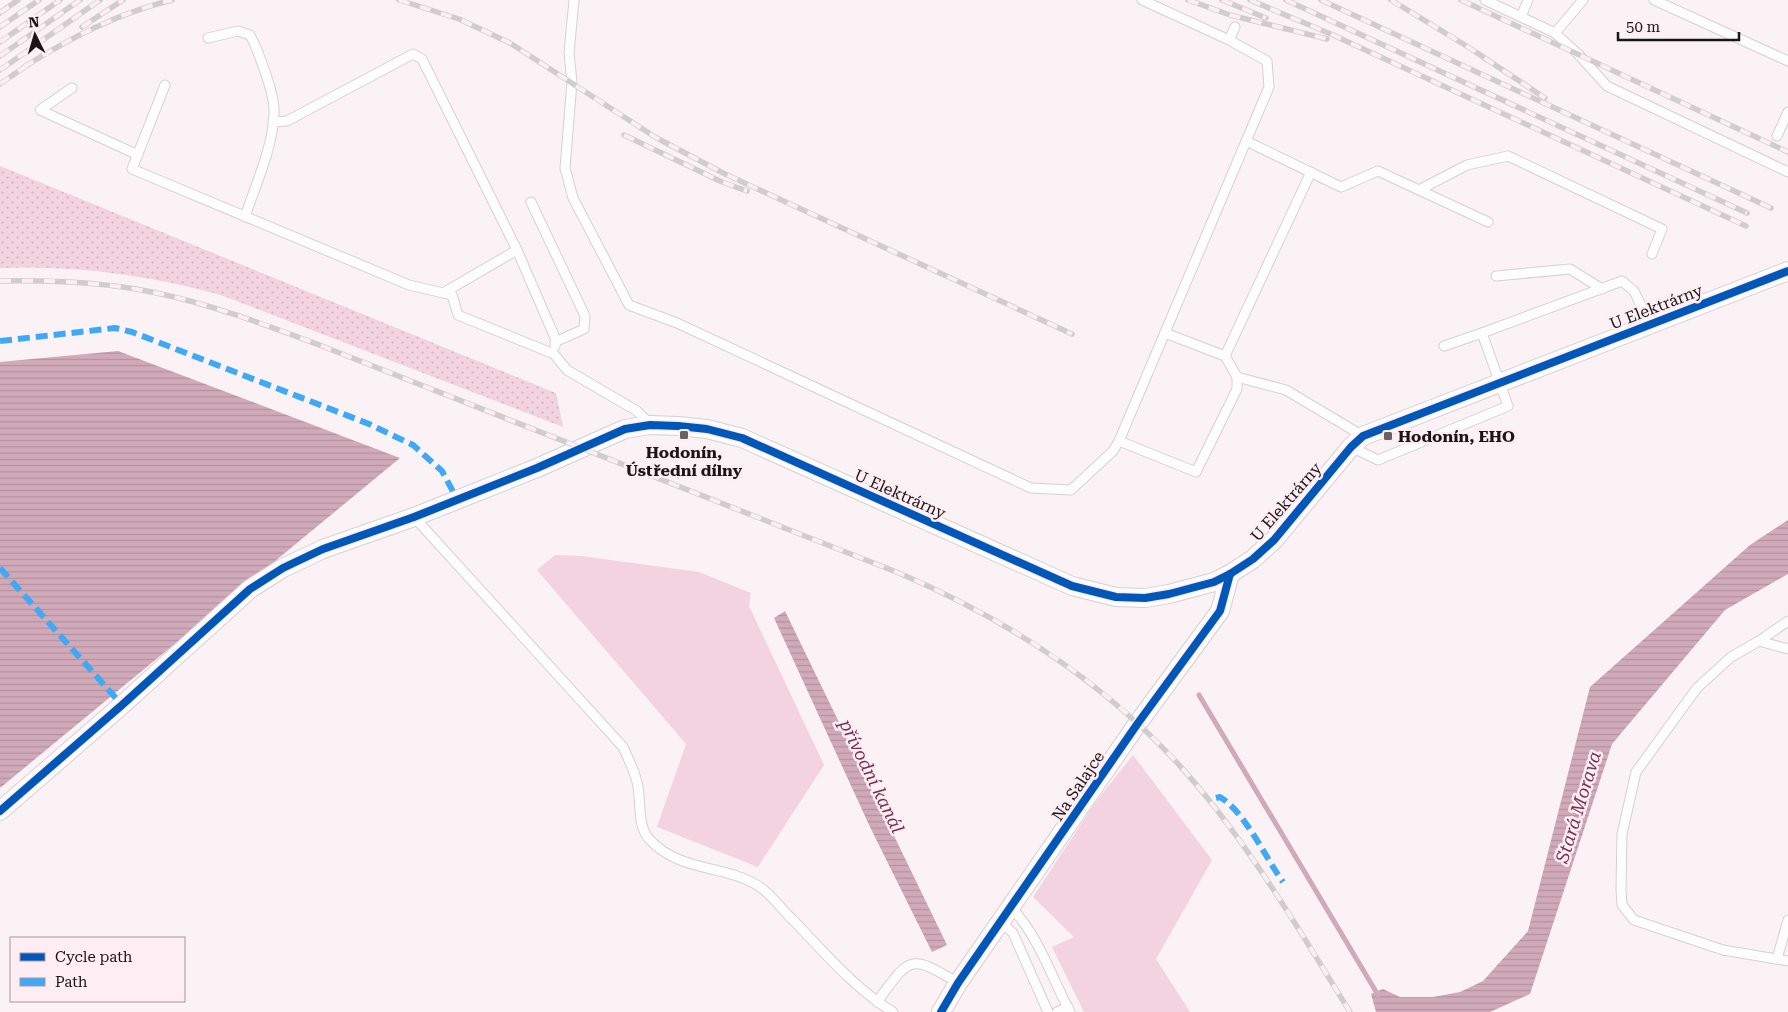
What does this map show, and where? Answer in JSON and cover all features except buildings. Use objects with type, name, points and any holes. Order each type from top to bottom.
[{"type":"street","name":"U Elektrárny","points":[[0,811],[122,705],[250,589],[284,568],[323,549],[414,517],[537,468],[625,429],[650,425],[707,428],[742,438],[1072,586],[1116,597],[1145,598],[1169,594],[1214,582],[1253,559],[1274,540],[1357,441],[1788,271]]},
{"type":"street","name":"Na Salajce","points":[[941,1012],[958,983],[1012,908],[1138,723],[1220,611],[1230,574]]},
{"type":"lane","points":[[574,0],[569,53],[572,82],[566,168],[573,198],[629,305],[677,323],[1031,488],[1071,490],[1113,451],[1119,441],[1269,87],[1267,61],[1229,40],[1142,0]]},
{"type":"lane","points":[[1486,0],[1555,33],[1578,54],[1607,86],[1788,172]]},
{"type":"lane","points":[[1521,17],[1528,0]]},
{"type":"lane","points":[[1555,33],[1584,0]]},
{"type":"lane","points":[[1654,0],[1788,61]]},
{"type":"lane","points":[[1229,40],[1235,27]]},
{"type":"lane","points":[[208,38],[238,32],[250,35],[259,52],[275,111],[270,140],[245,217]]},
{"type":"lane","points":[[273,122],[287,121],[413,54],[422,59],[517,250],[556,342],[554,354]]},
{"type":"lane","points":[[165,85],[132,169],[409,285],[452,295],[458,315],[554,354],[568,370],[637,411],[650,425]]},
{"type":"lane","points":[[72,88],[40,110],[138,155]]},
{"type":"lane","points":[[1777,136],[1788,112]]},
{"type":"lane","points":[[1246,141],[1341,187],[1378,171],[1488,222]]},
{"type":"lane","points":[[1419,190],[1467,165],[1508,156],[1662,229],[1652,254]]},
{"type":"lane","points":[[1225,356],[1311,172]]},
{"type":"lane","points":[[531,202],[585,316],[584,329],[556,342]]},
{"type":"lane","points":[[443,293],[517,250]]},
{"type":"lane","points":[[1496,276],[1570,269],[1602,289]]},
{"type":"lane","points":[[1444,346],[1622,282],[1634,291],[1650,324]]},
{"type":"lane","points":[[1119,441],[1196,472],[1237,389],[1237,377],[1225,356],[1165,333]]},
{"type":"lane","points":[[1237,377],[1286,390],[1324,410],[1378,460],[1508,406],[1482,333]]},
{"type":"lane","points":[[414,517],[623,746],[636,780],[641,798],[642,823],[649,839],[663,852],[685,864],[733,875],[761,888],[858,985],[877,1002],[893,1012]]},
{"type":"lane","points":[[1788,621],[1731,657],[1696,688],[1636,772],[1622,834],[1620,889],[1622,905],[1634,920],[1723,950],[1788,961]]},
{"type":"lane","points":[[1759,641],[1788,649]]},
{"type":"lane","points":[[1012,908],[1027,924],[1045,956],[1069,1010],[1057,1012]]},
{"type":"lane","points":[[1777,959],[1788,920]]},
{"type":"lane","points":[[1002,922],[1013,933],[1048,1012]]},
{"type":"lane","points":[[877,1002],[898,973],[912,963],[925,963],[958,983]]},
{"type":"shaded area","points":[[0,166],[556,393],[563,427],[221,295],[166,282],[112,273],[56,268],[0,268]]},
{"type":"shaded area","points":[[555,555],[581,556],[699,572],[751,593],[749,606],[824,765],[758,867],[657,827],[686,744],[537,570]]},
{"type":"shaded area","points":[[1133,755],[1212,860],[1156,959],[1190,1012],[1084,1012],[1052,947],[1074,937],[1033,897],[1095,803]]},
{"type":"water","points":[[118,351],[400,458],[0,788],[0,362]]},
{"type":"water","name":"Stará Morava","points":[[1788,520],[1788,574],[1725,610],[1612,744],[1530,994],[1490,1012],[1376,1012],[1371,994],[1383,989],[1400,997],[1433,997],[1460,992],[1483,981],[1528,931],[1590,687],[1750,545]]},
{"type":"water","points":[[785,611],[947,945],[932,952],[870,827],[774,618]]},
{"type":"waterway","points":[[1199,695],[1378,995]]},
{"type":"railway","points":[[0,13],[18,0]]},
{"type":"railway","points":[[0,27],[39,0]]},
{"type":"railway","points":[[0,42],[60,0]]},
{"type":"railway","points":[[0,56],[80,0]]},
{"type":"railway","points":[[0,70],[100,0]]},
{"type":"railway","points":[[82,27],[123,0]]},
{"type":"railway","points":[[24,67],[59,46],[114,19],[172,0]]},
{"type":"railway","points":[[399,0],[459,19],[510,43],[655,137],[723,173],[1072,334]]},
{"type":"railway","points":[[1188,0],[1230,15],[1327,39]]},
{"type":"railway","points":[[1222,0],[1266,18]]},
{"type":"railway","points":[[1250,0],[1333,35],[1746,226]]},
{"type":"railway","points":[[1286,0],[1747,213]]},
{"type":"railway","points":[[1321,0],[1771,208]]},
{"type":"railway","points":[[1391,0],[1465,45],[1545,98]]},
{"type":"railway","points":[[1461,0],[1788,152]]},
{"type":"railway","points":[[0,84],[29,64]]},
{"type":"railway","points":[[624,135],[722,182],[747,191]]},
{"type":"railway","points":[[0,281],[76,282],[152,292],[196,303],[280,330],[899,573],[984,614],[1024,637],[1063,663],[1135,721],[1169,754],[1200,789],[1241,842],[1279,898],[1350,1012]]},
{"type":"marked path","points":[[0,341],[115,328],[132,332],[369,424],[413,445],[442,471],[457,499]]},
{"type":"marked path","points":[[0,568],[122,705]]},
{"type":"marked path","points":[[1216,798],[1220,797],[1238,813],[1283,882]]},
{"type":"cycle path","points":[[0,811],[122,705],[250,589],[283,568],[323,549],[414,517],[537,468],[625,429],[650,425],[678,426],[707,429],[742,438],[1072,586],[1116,597],[1145,598],[1169,594],[1214,582],[1253,559],[1274,540],[1351,447],[1363,436],[1788,271]]},
{"type":"cycle path","points":[[941,1012],[958,983],[1138,723],[1220,611],[1230,574]]},
{"type":"place","name":"Hodonín, Ústřední dílny","points":[[684,435]]},
{"type":"place","name":"Hodonín, EHO","points":[[1388,436]]},
{"type":"water label","name":"přívodní kanál","points":[[872,776]]}]
